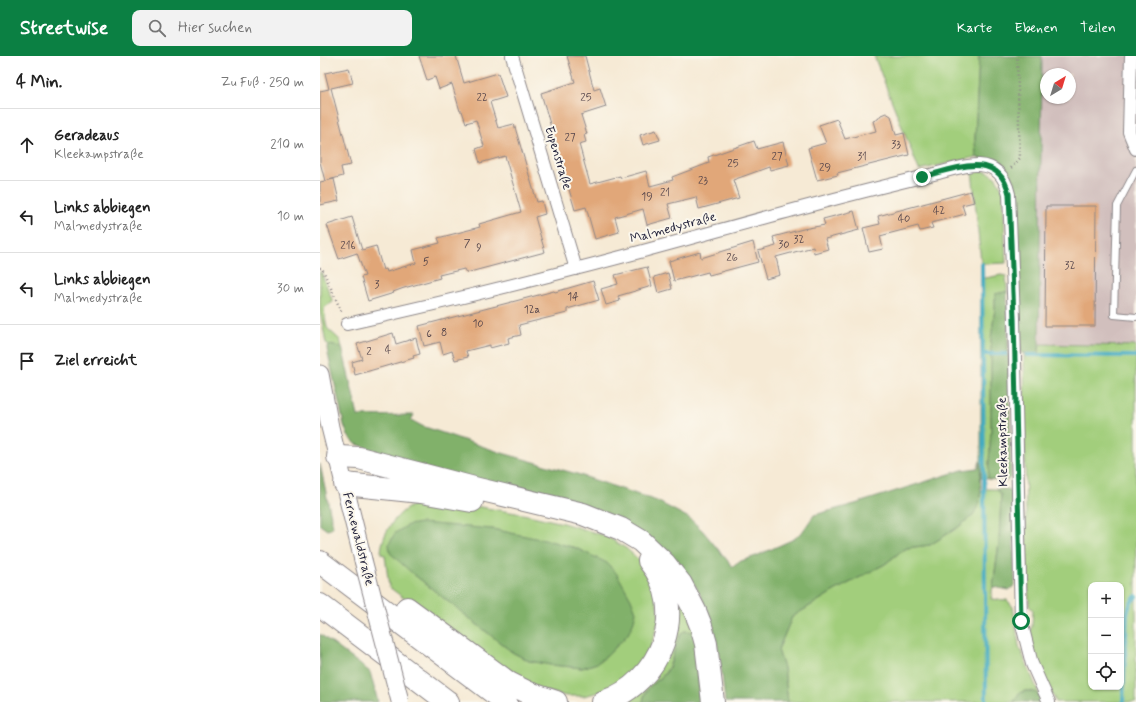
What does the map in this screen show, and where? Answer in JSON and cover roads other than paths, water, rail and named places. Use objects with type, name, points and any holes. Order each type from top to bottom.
[{"type":"highway","points":[[338,457],[359,458],[478,489],[583,514],[621,529],[641,541],[665,564],[672,573],[684,590],[695,611],[706,644],[713,702]]},
{"type":"highway","points":[[344,484],[421,492],[546,514],[593,526],[622,540],[640,552],[652,564],[664,588],[668,613],[665,639],[658,657],[640,680],[626,692],[603,702]]},
{"type":"highway","points":[[320,562],[506,702]]},
{"type":"highway","points":[[377,604],[404,605],[509,682],[529,693],[556,702]]},
{"type":"highway","points":[[320,605],[448,702]]},
{"type":"main road","name":"Fernewaldstraße","points":[[320,374],[344,484],[401,701]]},
{"type":"street","name":"Eupenstraße","points":[[512,56],[576,269]]},
{"type":"street","points":[[1131,56],[1129,132],[1136,149]]},
{"type":"street","name":"Malmedystraße","points":[[347,324],[462,298],[576,269],[836,198],[972,165],[991,168],[1003,178]]},
{"type":"street","name":"Kleekampstraße","points":[[1003,178],[1009,194],[1010,209],[1021,621],[1032,664],[1049,702]]},
{"type":"lane","points":[[1136,170],[1117,206],[1114,315],[1136,317]]},
{"type":"waterway","points":[[982,264],[986,702]]},
{"type":"waterway","points":[[983,354],[1006,354]]},
{"type":"waterway","points":[[1027,355],[1136,356]]},
{"type":"waterway","points":[[1123,702],[1127,614],[1130,604],[1136,596]]}]
